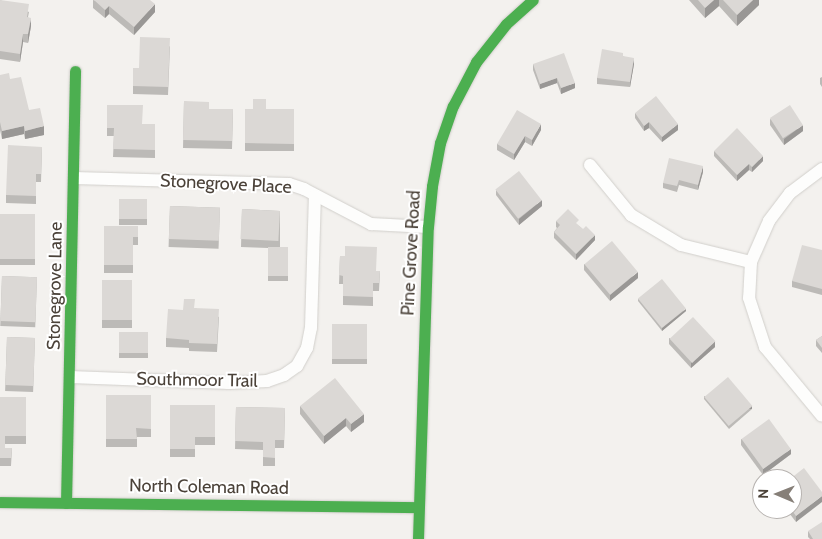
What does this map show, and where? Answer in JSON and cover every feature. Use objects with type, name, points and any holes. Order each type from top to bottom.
[{"type":"street","name":"Pine Grove Road","points":[[418,539],[428,227],[432,186],[440,143],[453,106],[476,62],[506,24],[532,0]]},
{"type":"street","name":"Stonegrove Lane","points":[[66,503],[74,178],[74,71]]},
{"type":"street","points":[[590,165],[631,215],[664,235],[681,245],[751,262]]},
{"type":"street","points":[[822,169],[790,193],[769,221],[751,262],[749,298],[766,347],[822,416]]},
{"type":"street","name":"Stonegrove Place","points":[[74,178],[289,184],[371,224],[428,227]]},
{"type":"street","name":"Southmoor Trail","points":[[70,377],[229,383],[267,381],[284,376],[298,366],[307,348],[311,328],[316,196]]},
{"type":"street","name":"North Coleman Road","points":[[0,502],[418,507]]},
{"type":"building","points":[[0,0],[29,4],[27,17],[31,18],[28,34],[23,34],[20,54],[0,51]]},
{"type":"building","points":[[94,0],[150,0],[155,4],[134,27],[109,6],[105,10]]},
{"type":"building","points":[[698,0],[714,0],[705,8]]},
{"type":"building","points":[[723,0],[753,0],[737,15]]},
{"type":"building","points":[[140,37],[170,38],[168,87],[133,86],[133,68],[139,68]]},
{"type":"building","points":[[602,49],[623,53],[623,56],[634,58],[630,82],[597,78]]},
{"type":"building","points":[[564,53],[575,83],[561,88],[557,78],[540,84],[533,64]]},
{"type":"building","points":[[9,73],[10,79],[21,77],[29,110],[40,108],[44,126],[25,131],[24,126],[2,131],[0,122],[0,75]]},
{"type":"building","points":[[656,96],[678,124],[662,137],[649,122],[644,126],[635,113]]},
{"type":"building","points":[[253,99],[266,99],[266,109],[294,109],[294,144],[245,143],[245,109],[253,109]]},
{"type":"building","points":[[184,101],[209,102],[209,109],[233,109],[232,141],[183,140]]},
{"type":"building","points":[[107,105],[143,105],[142,124],[155,124],[155,150],[113,149],[114,128],[107,128]]},
{"type":"building","points":[[790,105],[803,125],[783,138],[770,118]]},
{"type":"building","points":[[517,110],[541,124],[532,140],[525,136],[514,154],[497,144]]},
{"type":"building","points":[[737,128],[763,156],[752,167],[749,164],[737,175],[714,151]]},
{"type":"building","points":[[8,145],[42,147],[41,174],[36,174],[36,196],[6,195]]},
{"type":"building","points":[[669,158],[703,166],[698,185],[679,180],[677,186],[663,183]]},
{"type":"building","points":[[519,171],[542,200],[518,219],[495,189]]},
{"type":"building","points":[[119,199],[147,199],[147,219],[119,219]]},
{"type":"building","points":[[170,206],[220,208],[219,241],[169,239]]},
{"type":"building","points":[[242,209],[280,211],[278,241],[240,239]]},
{"type":"building","points":[[568,209],[579,220],[576,223],[583,229],[586,226],[595,235],[576,254],[554,232],[560,225],[556,221]]},
{"type":"building","points":[[0,214],[35,214],[35,259],[0,259]]},
{"type":"building","points":[[104,226],[138,226],[138,237],[133,237],[133,265],[104,265]]},
{"type":"building","points":[[612,241],[638,272],[610,295],[584,264]]},
{"type":"building","points":[[802,245],[822,250],[822,289],[792,281]]},
{"type":"building","points":[[345,246],[377,247],[376,271],[380,271],[379,283],[373,283],[373,297],[343,296],[343,276],[339,275],[340,256],[345,256]]},
{"type":"building","points":[[268,247],[288,247],[288,276],[268,276]]},
{"type":"building","points":[[2,276],[37,277],[35,322],[0,321]]},
{"type":"building","points":[[662,279],[686,309],[662,328],[638,299]]},
{"type":"building","points":[[102,280],[132,280],[132,320],[102,320]]},
{"type":"building","points":[[184,299],[195,299],[194,308],[219,309],[217,344],[189,343],[189,340],[166,338],[168,309],[183,310]]},
{"type":"building","points":[[693,317],[716,341],[692,363],[670,339]]},
{"type":"building","points":[[332,324],[367,324],[367,359],[332,359]]},
{"type":"building","points":[[119,332],[148,332],[148,353],[119,353]]},
{"type":"building","points":[[822,336],[822,348],[816,340]]},
{"type":"building","points":[[7,337],[35,338],[33,386],[5,385]]},
{"type":"building","points":[[728,377],[752,406],[729,426],[704,397]]},
{"type":"building","points":[[335,378],[364,414],[351,424],[346,418],[324,436],[300,406]]},
{"type":"building","points":[[106,395],[151,395],[151,429],[136,428],[137,439],[106,439]]},
{"type":"building","points":[[0,397],[26,397],[26,436],[5,436],[5,448],[12,448],[11,458],[0,458]]},
{"type":"building","points":[[170,405],[215,405],[215,437],[195,437],[195,449],[170,449]]},
{"type":"building","points":[[236,407],[285,408],[284,440],[275,440],[275,458],[263,457],[263,442],[235,441]]},
{"type":"building","points":[[769,419],[791,449],[763,469],[741,439]]},
{"type":"building","points":[[804,468],[822,492],[822,496],[802,511],[802,470]]},
{"type":"building","points":[[822,522],[822,539],[813,539],[808,531]]},
{"type":"traffic: fast","points":[[418,539],[428,227],[432,186],[440,143],[453,106],[476,62],[506,24],[533,0]]},
{"type":"traffic: fast","points":[[66,503],[75,71]]},
{"type":"traffic: fast","points":[[0,502],[418,507]]}]
